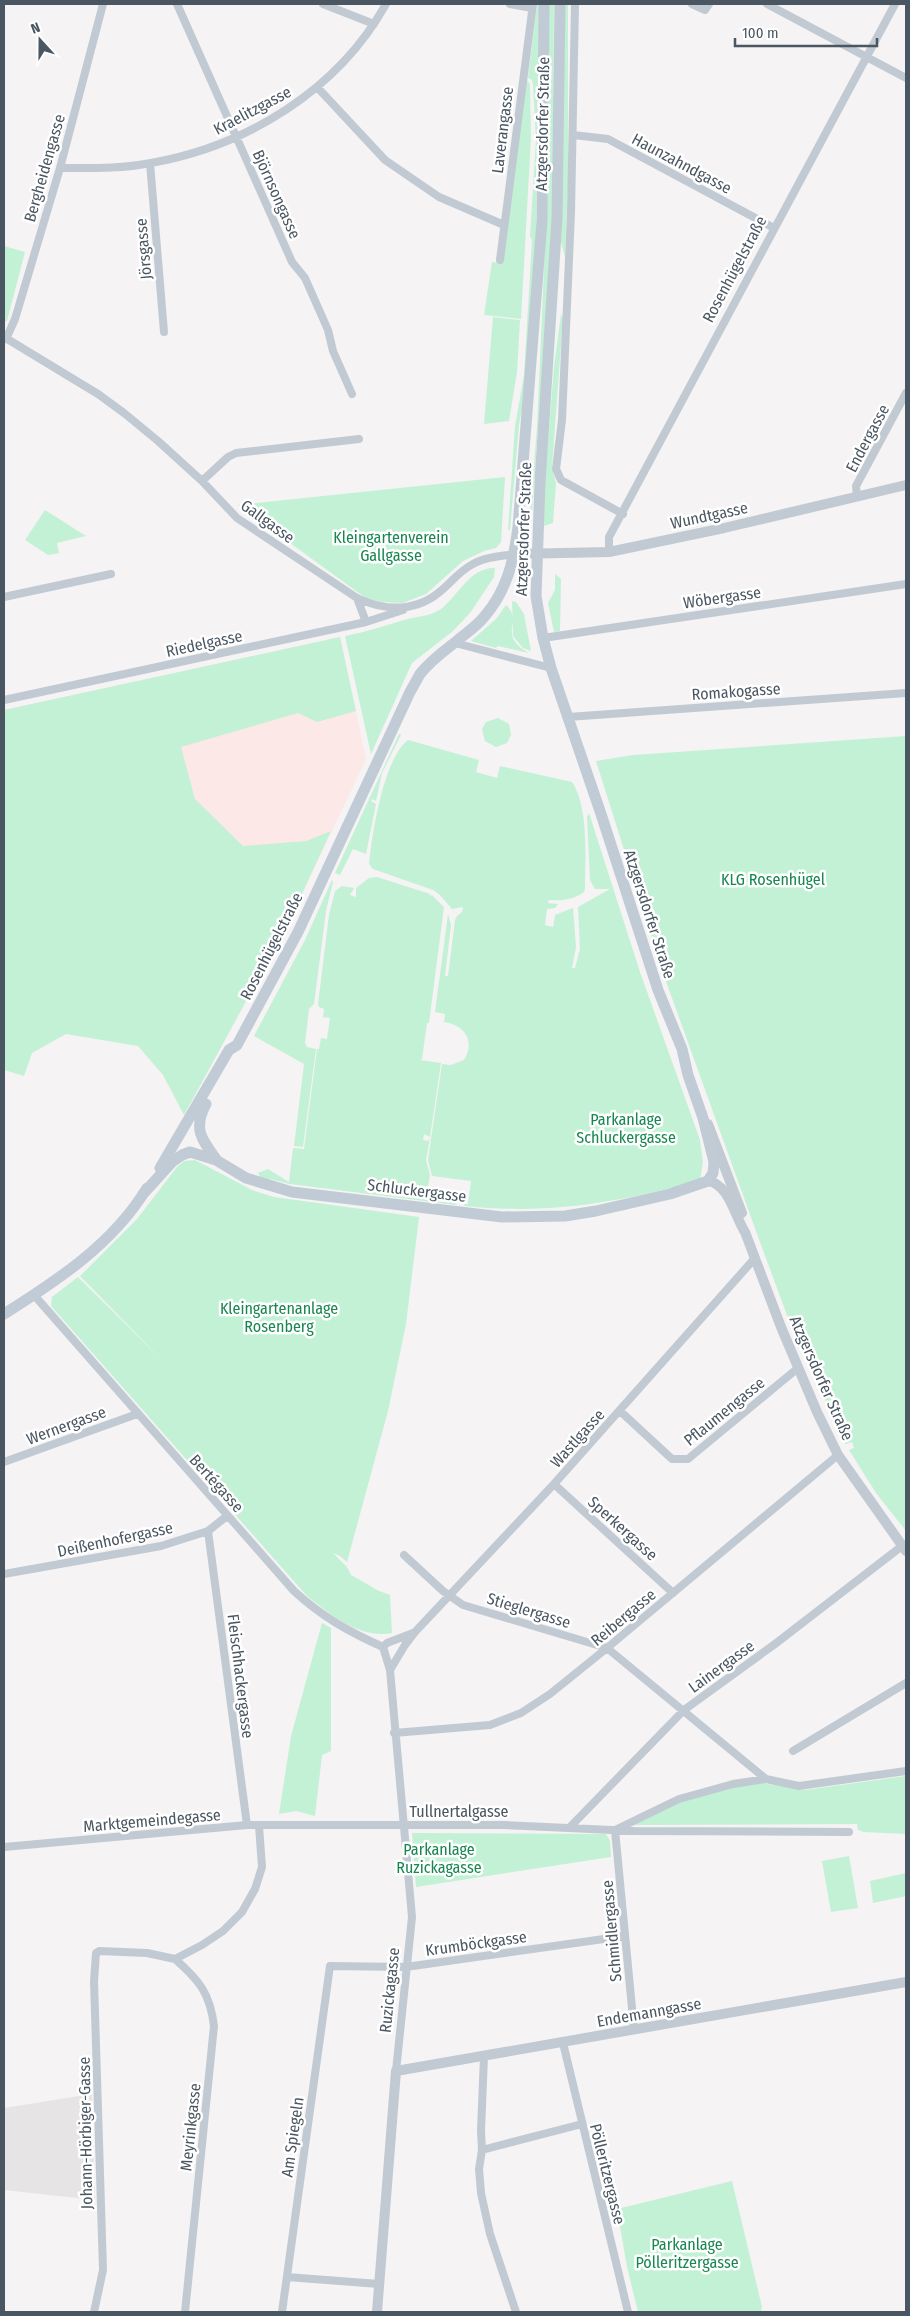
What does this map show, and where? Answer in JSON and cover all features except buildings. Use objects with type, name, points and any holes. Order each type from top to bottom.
[{"type":"main road","name":"Atzgersdorfer Straße","points":[[515,554],[542,221],[544,4]]},
{"type":"main road","name":"Atzgersdorfer Straße","points":[[560,4],[557,218],[536,596],[542,638],[551,668],[658,990],[682,1049],[688,1076],[703,1118],[714,1162],[713,1173],[708,1182]]},
{"type":"main road","name":"Rosenhügelstraße","points":[[4,1314],[66,1274],[93,1251],[111,1233],[143,1194],[229,1050],[237,1045],[298,932],[410,692],[429,662],[484,618],[502,590],[515,554]]},
{"type":"main road","points":[[216,1160],[200,1135],[200,1115],[235,1053],[237,1045]]},
{"type":"main road","name":"Schluckergasse","points":[[143,1194],[172,1162],[182,1154],[190,1152],[216,1160],[246,1178],[292,1192],[502,1217],[565,1216],[596,1211],[670,1194],[708,1182]]},
{"type":"street","name":"Bergheidengasse","points":[[5,338],[15,319],[60,168],[103,4]]},
{"type":"street","name":"Björnsongasse","points":[[177,4],[292,262],[305,278],[328,330],[333,351],[352,394]]},
{"type":"street","points":[[323,4],[374,24]]},
{"type":"street","name":"Kraelitzgasse","points":[[60,168],[115,167],[150,163],[196,152],[237,137],[280,113],[317,87],[357,48],[386,4]]},
{"type":"street","points":[[510,4],[533,6]]},
{"type":"street","name":"Atzgersdorfer Straße","points":[[574,4],[573,135],[562,420],[556,469],[561,480],[622,514]]},
{"type":"street","points":[[692,4],[705,10],[709,4]]},
{"type":"street","points":[[767,4],[906,78]]},
{"type":"street","name":"Rosenhügelstraße","points":[[609,552],[609,537],[895,4]]},
{"type":"street","name":"Laverangasse","points":[[500,260],[533,6]]},
{"type":"street","points":[[317,87],[385,160],[440,197],[504,226]]},
{"type":"street","name":"Haunzahndgasse","points":[[573,135],[608,139],[774,228]]},
{"type":"street","name":"Jörsgasse","points":[[150,163],[164,332]]},
{"type":"street","name":"Gallgasse","points":[[5,338],[98,394],[124,413],[158,440],[202,481],[237,518],[357,598],[381,607],[410,608],[433,598],[473,564],[492,557],[515,554]]},
{"type":"street","name":"Endergasse","points":[[857,497],[856,486],[906,393]]},
{"type":"street","points":[[202,481],[228,456],[236,453],[359,439]]},
{"type":"street","name":"Wundtgasse","points":[[515,554],[609,552],[906,485]]},
{"type":"street","points":[[4,597],[111,574]]},
{"type":"street","name":"Wöbergasse","points":[[542,638],[578,631],[906,584]]},
{"type":"street","points":[[357,598],[366,622]]},
{"type":"street","name":"Riedelgasse","points":[[4,700],[366,622],[410,608]]},
{"type":"street","points":[[454,643],[551,668]]},
{"type":"street","name":"Romakogasse","points":[[568,717],[906,693]]},
{"type":"street","name":"Atzgersdorfer Straße","points":[[703,1118],[710,1128],[727,1172],[743,1217],[745,1232]]},
{"type":"street","name":"Atzgersdorfer Straße","points":[[708,1182],[714,1183],[726,1193],[737,1220],[745,1232],[798,1368],[838,1454],[904,1548]]},
{"type":"street","name":"Wastlgasse","points":[[390,1670],[415,1632],[554,1484],[755,1258]]},
{"type":"street","name":"Bertégasse","points":[[34,1295],[294,1591],[314,1610],[350,1632],[383,1647]]},
{"type":"street","name":"Pflaumengasse","points":[[620,1411],[672,1459],[688,1458],[798,1368]]},
{"type":"street","name":"Wernergasse","points":[[4,1462],[137,1414]]},
{"type":"street","name":"Reibergasse","points":[[394,1733],[490,1725],[521,1713],[550,1694],[607,1648],[838,1454]]},
{"type":"street","name":"Sperkergasse","points":[[554,1484],[673,1593]]},
{"type":"street","name":"Deißenhofergasse","points":[[4,1574],[160,1546],[208,1531],[227,1516]]},
{"type":"street","name":"Fleischhackergasse","points":[[208,1531],[247,1826]]},
{"type":"street","name":"Lainergasse","points":[[571,1826],[684,1710],[904,1548]]},
{"type":"street","name":"Stieglergasse","points":[[404,1556],[463,1605],[607,1648],[766,1779]]},
{"type":"street","name":"Wastlgasse","points":[[383,1647],[387,1643],[415,1632]]},
{"type":"street","points":[[383,1647],[390,1670]]},
{"type":"street","name":"Ruzickagasse","points":[[377,2312],[396,2071],[412,1917],[405,1824],[394,1733],[390,1670]]},
{"type":"street","points":[[793,1752],[906,1683]]},
{"type":"street","name":"Tullnertalgasse","points":[[615,1830],[680,1800],[732,1784],[766,1779],[799,1786],[906,1771]]},
{"type":"street","name":"Marktgemeindegasse","points":[[4,1847],[247,1826],[302,1825]]},
{"type":"street","name":"Tullnertalgasse","points":[[302,1825],[571,1826],[615,1830],[849,1832]]},
{"type":"street","points":[[175,1958],[202,1945],[223,1931],[249,1902],[262,1867],[259,1826]]},
{"type":"street","name":"Schmidlergasse","points":[[615,1830],[634,2029]]},
{"type":"street","name":"Krumböckgasse","points":[[330,1966],[406,1967],[625,1936]]},
{"type":"street","name":"Johann-Hörbiger-Gasse","points":[[94,2312],[103,2270],[94,1981],[96,1953],[99,1951],[128,1951],[175,1958]]},
{"type":"street","name":"Meyrinkgasse","points":[[175,1958],[204,1990],[212,2006],[214,2026],[185,2312]]},
{"type":"street","name":"Am Spiegeln","points":[[282,2312],[330,1966]]},
{"type":"street","name":"Endemanngasse","points":[[396,2071],[906,1982]]},
{"type":"street","name":"Pölleritzergasse","points":[[562,2042],[628,2312]]},
{"type":"street","points":[[484,2056],[482,2150],[479,2169],[482,2202],[490,2234],[516,2312]]},
{"type":"street","points":[[482,2150],[582,2124]]},
{"type":"street","points":[[287,2277],[379,2284]]},
{"type":"shaded area","points":[[340,637],[366,759],[286,928],[190,1104],[4,710]]},
{"type":"shaded area","points":[[92,2094],[95,2200],[4,2190],[4,2108]]},
{"type":"green space","points":[[537,4],[539,4],[536,238],[528,375],[519,425],[510,530],[508,530],[515,426],[524,375],[532,240],[530,236],[536,140],[533,85],[532,80],[528,78]]},
{"type":"green space","points":[[549,4],[554,4],[552,228],[531,528],[529,528],[537,427],[548,178]]},
{"type":"green space","points":[[565,4],[568,4],[568,184],[565,257],[561,242]]},
{"type":"green space","points":[[524,77],[530,84],[531,137],[521,319],[484,315],[492,262],[501,263]]},
{"type":"green space","points":[[4,246],[25,252],[7,321],[4,322]]},
{"type":"green space","points":[[561,314],[563,318],[552,467],[556,483],[553,523],[541,527],[554,367]]},
{"type":"green space","points":[[493,317],[520,320],[517,372],[509,421],[484,424]]},
{"type":"green space","name":"Kleingartenverein Gallgasse","points":[[505,477],[501,542],[496,548],[484,551],[463,561],[426,594],[403,603],[367,599],[238,505]]},
{"type":"green space","points":[[45,510],[86,536],[57,543],[59,553],[48,555],[25,540]]},
{"type":"green space","points":[[495,568],[494,577],[470,613],[453,631],[412,663],[371,754],[345,636],[437,612],[471,577],[486,569]]},
{"type":"green space","points":[[555,574],[561,579],[560,631],[554,632],[548,603],[555,590]]},
{"type":"green space","points":[[512,601],[516,602],[524,614],[531,651],[523,648],[513,636]]},
{"type":"green space","points":[[506,605],[513,617],[512,634],[514,640],[529,653],[498,646],[496,648],[471,641],[496,619]]},
{"type":"green space","points":[[340,637],[356,711],[317,722],[298,713],[181,747],[195,799],[243,846],[306,841],[331,831],[286,928],[184,1115],[163,1075],[138,1046],[66,1034],[32,1053],[24,1076],[4,1070],[4,710]]},
{"type":"green space","points":[[498,718],[509,724],[511,735],[507,743],[496,747],[485,741],[482,729],[486,722]]},
{"type":"green space","points":[[399,734],[401,735],[382,773],[376,801],[372,799],[371,801],[376,804],[366,854],[353,849],[340,875],[335,873]]},
{"type":"green space","name":"KLG Rosenhügel","points":[[906,736],[906,1531],[876,1493],[849,1450],[854,1448],[852,1442],[845,1444],[790,1323],[663,973],[596,761],[633,755]]},
{"type":"green space","name":"Parkanlage Schluckergasse","points":[[408,740],[479,760],[476,772],[497,778],[500,766],[572,782],[584,819],[585,888],[584,892],[580,895],[571,898],[549,900],[548,903],[558,904],[555,908],[547,909],[545,925],[553,927],[555,915],[573,908],[576,947],[572,968],[575,968],[580,949],[578,907],[610,889],[595,889],[590,880],[587,817],[589,813],[640,972],[700,1140],[703,1162],[700,1181],[612,1201],[555,1208],[526,1209],[464,1206],[468,1204],[471,1181],[432,1176],[428,1160],[442,1064],[451,1065],[464,1060],[469,1046],[466,1035],[462,1030],[457,1026],[444,1022],[445,1014],[435,1012],[448,914],[451,925],[445,976],[448,976],[455,920],[462,912],[463,907],[452,909],[433,890],[373,869],[369,864],[376,816],[386,779],[392,763]]},
{"type":"green space","points":[[377,877],[430,894],[444,907],[429,1023],[427,1023],[422,1059],[420,1060],[441,1063],[430,1137],[424,1134],[423,1140],[428,1141],[430,1138],[426,1160],[430,1175],[426,1199],[457,1203],[456,1205],[290,1184],[270,1179],[269,1181],[261,1179],[258,1173],[268,1169],[289,1182],[293,1148],[304,1149],[317,1049],[319,1049],[321,1038],[327,1039],[330,1018],[323,1017],[324,1009],[319,1007],[318,1004],[329,915],[335,891],[342,886],[354,888],[350,895],[356,897],[356,888],[369,878]]},
{"type":"green space","points":[[332,880],[314,1004],[309,1009],[305,1043],[307,1047],[316,1049],[303,1147],[294,1146],[304,1064],[254,1036],[305,940]]},
{"type":"green space","name":"Kleingartenanlage Rosenberg","points":[[195,1160],[252,1190],[274,1197],[419,1217],[406,1324],[388,1411],[347,1562],[333,1553],[347,1567],[351,1575],[390,1595],[392,1633],[380,1634],[357,1629],[336,1618],[307,1596],[51,1306],[52,1297],[78,1277],[162,1360],[80,1276],[137,1219],[177,1167],[184,1161]]},
{"type":"green space","points":[[322,1623],[331,1628],[331,1751],[322,1755],[315,1816],[296,1811],[279,1814],[291,1736]]},
{"type":"green space","points":[[906,1776],[906,1834],[864,1832],[858,1830],[857,1824],[629,1825],[680,1802],[731,1787],[762,1783],[805,1790]]},
{"type":"green space","name":"Parkanlage Ruzickagasse","points":[[412,1833],[606,1834],[610,1841],[611,1857],[416,1887]]},
{"type":"green space","points":[[849,1856],[858,1908],[831,1912],[822,1861]]},
{"type":"green space","points":[[906,1873],[906,1896],[873,1903],[870,1881]]},
{"type":"green space","name":"Parkanlage Pölleritzergasse","points":[[732,2181],[762,2307],[761,2312],[638,2312],[627,2267],[617,2209]]}]
